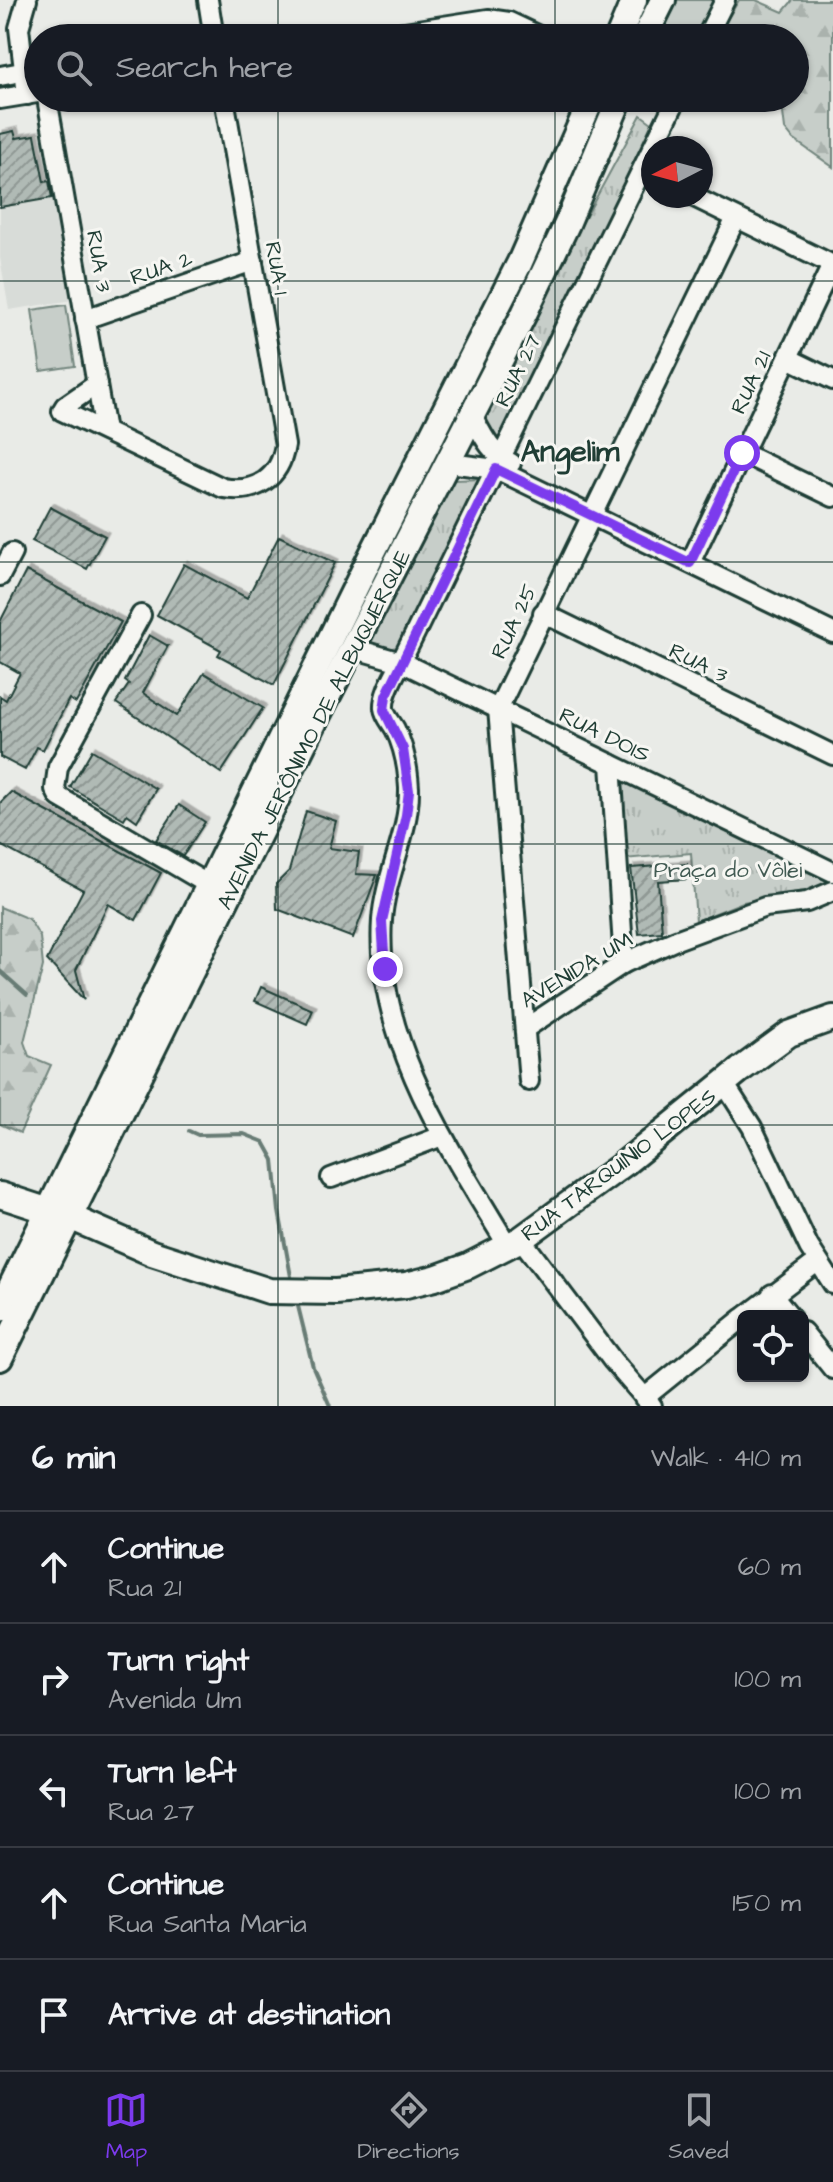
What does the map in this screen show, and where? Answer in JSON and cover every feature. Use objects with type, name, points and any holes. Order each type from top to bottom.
[{"type":"main road","points":[[651,24],[663,0]]},
{"type":"main road","name":"AVENIDA JERÔNIMO DE ALBUQUERQUE","points":[[0,1358],[59,1214],[209,885],[520,262],[583,112]]},
{"type":"main road","name":"AVENIDA JERÔNIMO DE ALBUQUERQUE","points":[[0,1309],[59,1214],[473,417],[556,250],[614,112]]},
{"type":"main road","points":[[449,463],[443,456],[444,442],[509,304],[520,262]]},
{"type":"main road","name":"RUA TARQUINIO LOPES","points":[[0,1195],[59,1214],[152,1253],[269,1291],[294,1293],[406,1285],[468,1266],[514,1242],[625,1163],[789,1034],[833,1018]]},
{"type":"street","points":[[24,46],[19,28],[27,0]]},
{"type":"street","points":[[208,0],[212,24]]},
{"type":"street","points":[[713,24],[725,0]]},
{"type":"street","points":[[456,24],[488,19],[513,24]]},
{"type":"street","points":[[0,76],[24,71]]},
{"type":"street","points":[[0,99],[24,95]]},
{"type":"street","name":"RUA 3","points":[[49,112],[105,431]]},
{"type":"street","name":"RUA 1","points":[[105,431],[231,490],[251,488],[268,480],[280,466],[285,445],[226,112]]},
{"type":"street","name":"RUA 27","points":[[662,136],[671,112]]},
{"type":"street","name":"RUA 27","points":[[641,186],[498,464],[386,696],[384,710],[403,749],[409,791],[382,921],[385,969],[393,1015],[411,1070],[442,1136],[514,1242],[648,1402]]},
{"type":"street","points":[[713,206],[833,265]]},
{"type":"street","name":"RUA 25","points":[[498,709],[736,218]]},
{"type":"street","name":"RUA 2","points":[[85,319],[253,261]]},
{"type":"street","name":"RUA 21","points":[[692,558],[833,265]]},
{"type":"street","points":[[788,358],[833,380]]},
{"type":"street","points":[[97,384],[62,411],[105,431]]},
{"type":"street","points":[[473,417],[498,464]]},
{"type":"street","points":[[742,453],[833,497]]},
{"type":"street","points":[[449,463],[498,464],[692,558],[833,633]]},
{"type":"street","points":[[0,576],[12,553]]},
{"type":"street","points":[[692,558],[833,621]]},
{"type":"street","name":"RUA 3","points":[[543,613],[833,755]]},
{"type":"street","points":[[141,615],[58,767],[55,789],[59,797],[209,885]]},
{"type":"street","name":"RUA DOIS","points":[[352,648],[401,662],[833,872]]},
{"type":"street","points":[[498,709],[529,1081]]},
{"type":"street","points":[[611,764],[624,963]]},
{"type":"street","name":"AVENIDA UM","points":[[526,1028],[624,963],[765,907],[807,902],[833,891]]},
{"type":"street","points":[[724,1083],[752,1127],[817,1262],[833,1284]]},
{"type":"street","points":[[331,1178],[442,1136]]},
{"type":"street","points":[[753,1310],[817,1262]]},
{"type":"street","points":[[772,1294],[785,1310]]},
{"type":"street","points":[[648,1402],[737,1323]]},
{"type":"street","points":[[809,1339],[833,1369]]},
{"type":"shaded area","points":[[55,197],[73,300],[9,310],[0,258],[0,207]]},
{"type":"green space","points":[[675,0],[715,0],[703,24],[663,24]]},
{"type":"green space","points":[[739,0],[756,0],[783,12],[793,0],[833,0],[833,167],[793,139],[785,129],[782,112],[809,112],[809,24],[724,24]]},
{"type":"green space","points":[[641,115],[652,123],[646,136],[641,136],[641,146],[501,445],[485,419],[552,279]]},
{"type":"green space","points":[[66,305],[75,366],[41,371],[32,310]]},
{"type":"green space","points":[[485,479],[397,651],[368,644],[452,480]]},
{"type":"green space","name":"Praça do Vôlei","points":[[618,775],[833,881],[806,892],[743,902],[696,921],[691,853],[624,859]]},
{"type":"green space","points":[[0,907],[29,919],[40,937],[43,966],[24,1042],[29,1056],[51,1065],[20,1133],[0,1124]]},
{"type":"building","points":[[14,131],[16,138],[35,135],[44,182],[49,181],[52,198],[0,207],[0,134]]},
{"type":"building","points":[[50,507],[105,536],[87,569],[32,541]]},
{"type":"building","points":[[279,536],[335,563],[274,685],[218,655],[221,650],[157,615],[184,564],[247,598]]},
{"type":"building","points":[[26,571],[121,622],[76,703],[69,699],[43,750],[37,747],[25,770],[0,757],[0,696],[6,700],[20,673],[0,662],[0,622]]},
{"type":"building","points":[[149,635],[168,646],[143,693],[177,716],[204,673],[263,708],[221,773],[116,703],[129,684],[125,681]]},
{"type":"building","points":[[92,750],[156,789],[137,821],[127,814],[124,819],[70,787]]},
{"type":"building","points":[[11,792],[161,873],[136,920],[108,904],[76,970],[84,1000],[47,960],[83,890],[0,845],[0,803]]},
{"type":"building","points":[[179,805],[205,822],[183,856],[156,840]]},
{"type":"building","points":[[306,811],[336,821],[329,848],[359,852],[356,874],[377,875],[353,938],[277,909],[276,884],[289,871]]},
{"type":"building","points":[[687,864],[688,879],[658,881],[662,932],[639,934],[631,868]]},
{"type":"building","points":[[261,987],[313,1010],[307,1024],[255,1001]]},
{"type":"waterway","points":[[0,971],[27,995]]},
{"type":"waterway","points":[[189,1131],[198,1135],[244,1134],[264,1142],[274,1160],[279,1211],[292,1282]]},
{"type":"waterway","points":[[296,1298],[313,1367],[330,1406]]},
{"type":"district","name":"Angelim","points":[[570,451]]},
{"type":"route","points":[[385,969],[382,921],[409,791],[403,749],[384,704],[401,662],[496,469],[690,563],[742,453]]}]
